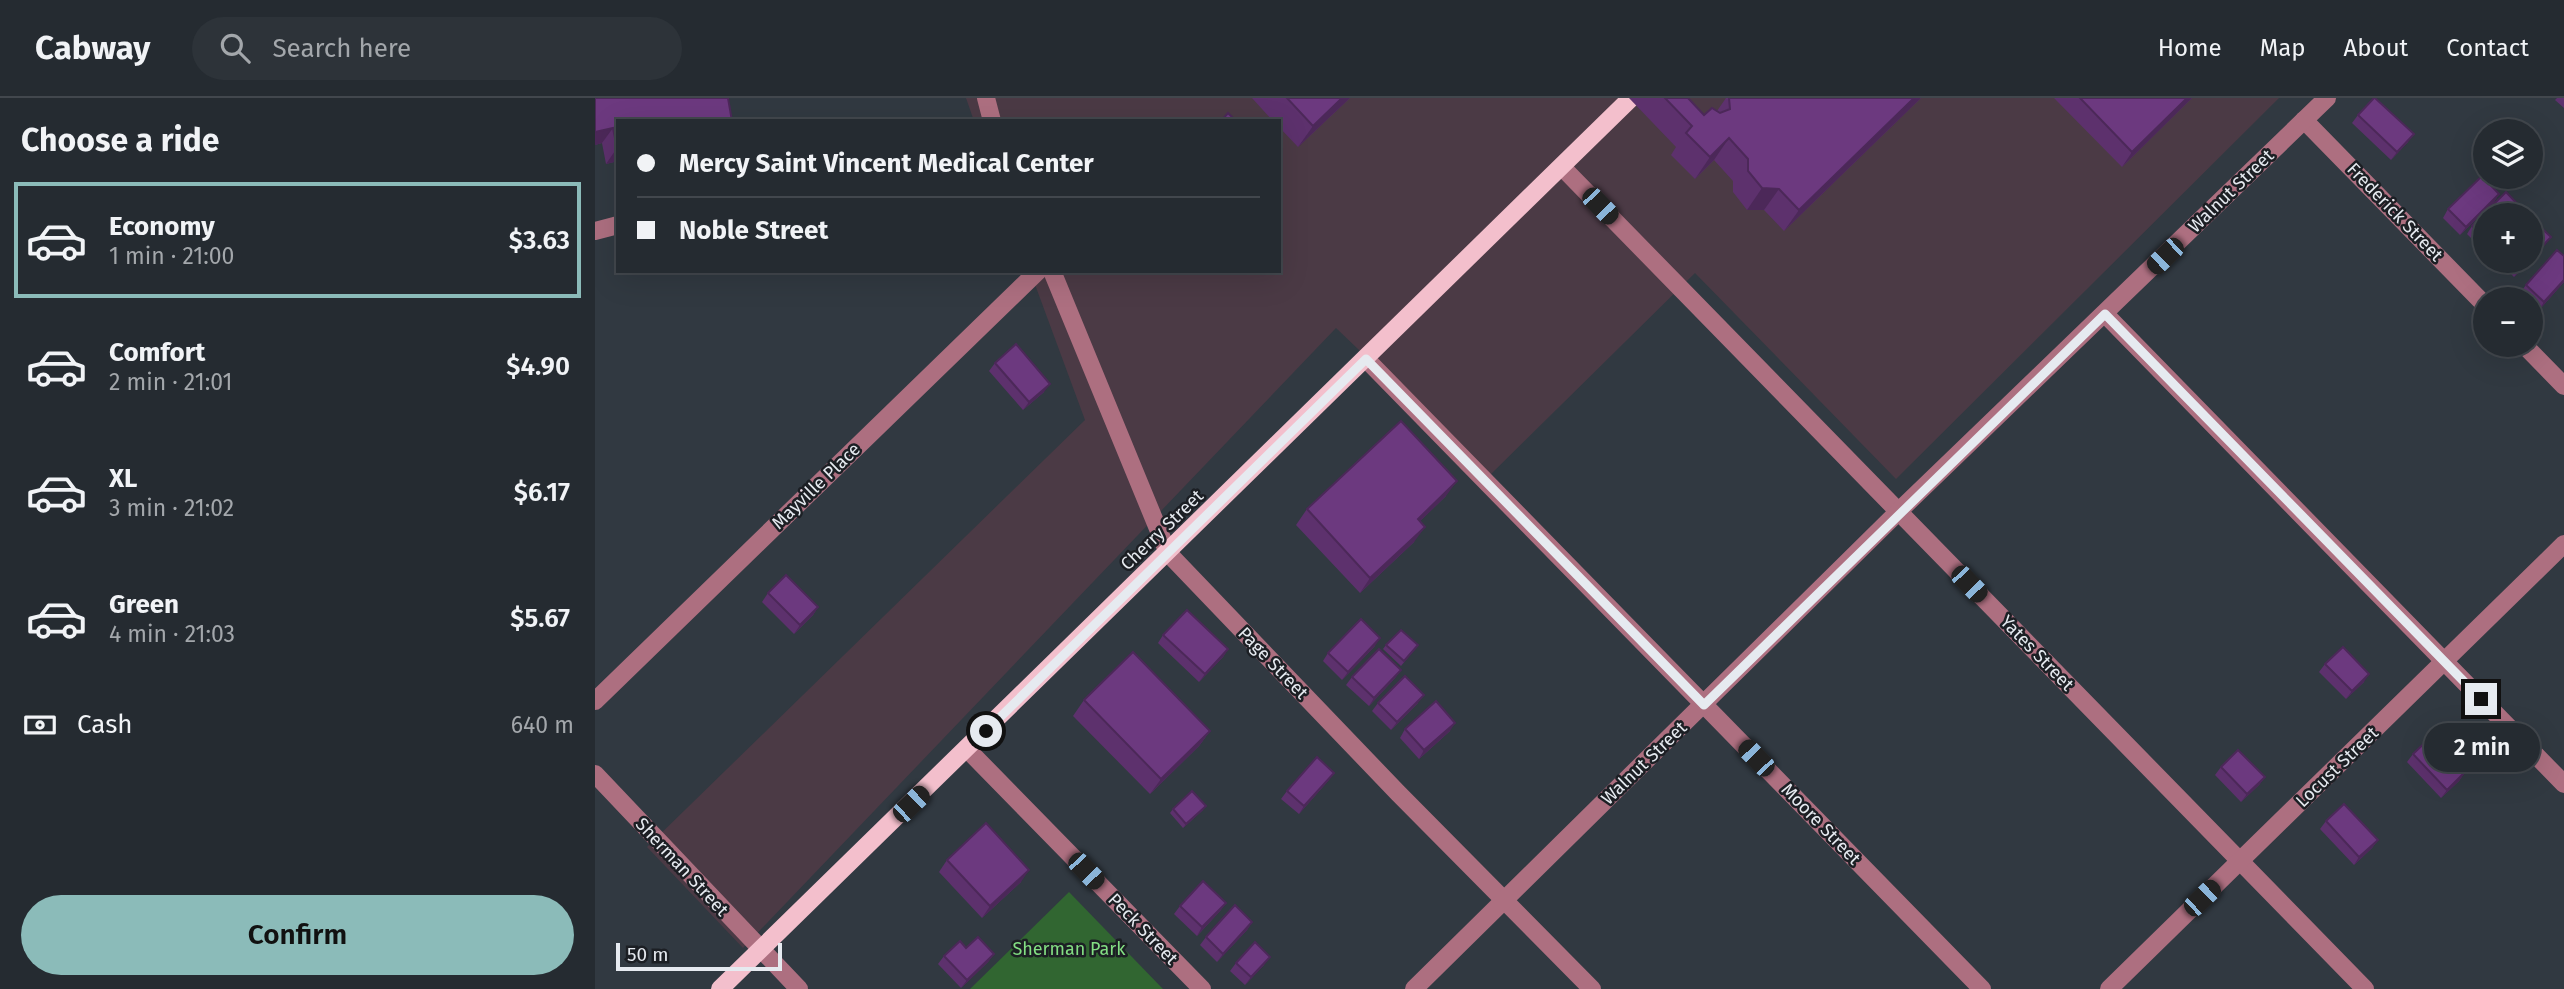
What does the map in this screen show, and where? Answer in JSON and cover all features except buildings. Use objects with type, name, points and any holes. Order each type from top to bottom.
[{"type":"main road","name":"Cherry Street","points":[[720,989],[1632,98]]},
{"type":"street","points":[[986,98],[991,119]]},
{"type":"street","name":"Walnut Street","points":[[1414,989],[1898,512],[2327,98]]},
{"type":"street","name":"Frederick Street","points":[[2304,120],[2473,293]]},
{"type":"street","name":"Yates Street","points":[[1562,167],[2365,989]]},
{"type":"street","points":[[595,231],[616,226]]},
{"type":"street","name":"Mayville Place","points":[[595,701],[1036,273]]},
{"type":"street","name":"Page Street","points":[[1053,273],[1168,553],[1592,989]]},
{"type":"street","points":[[2105,314],[2564,784]]},
{"type":"street","points":[[2536,357],[2564,386]]},
{"type":"street","name":"Moore Street","points":[[1366,359],[1982,989]]},
{"type":"street","name":"Locust Street","points":[[2109,989],[2564,544]]},
{"type":"street","name":"Peck Street","points":[[967,749],[1202,989]]},
{"type":"street","name":"Sherman Street","points":[[595,774],[799,989]]},
{"type":"shaded area","points":[[966,98],[2279,98],[1896,479],[1695,273],[1490,475],[1336,328],[743,948],[647,847],[1085,420],[1031,273],[1281,273],[1281,119],[973,119]]},
{"type":"green space","name":"Sherman Park","points":[[1069,892],[1163,989],[970,989]]},
{"type":"route","points":[[986,731],[1366,359],[1704,705],[1898,512],[2105,314],[2481,699]]}]
